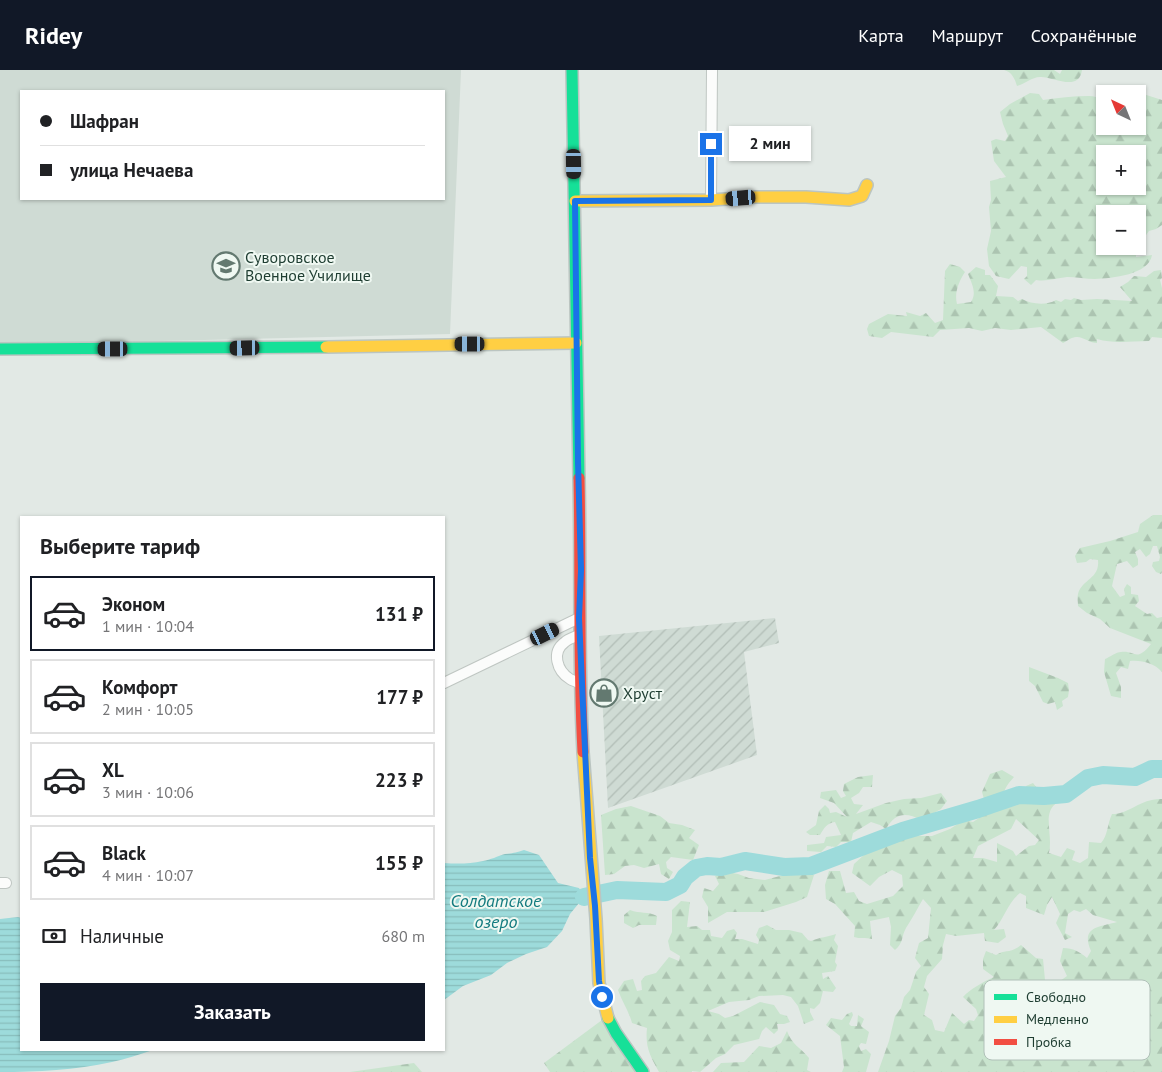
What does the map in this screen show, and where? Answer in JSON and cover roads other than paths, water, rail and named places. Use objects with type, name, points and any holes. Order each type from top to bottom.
[{"type":"main road","points":[[572,70],[581,570],[579,618],[590,858],[599,981],[604,1007],[609,1021],[643,1072]]},
{"type":"main road","points":[[575,201],[711,200],[756,197],[806,197],[849,200],[862,196],[867,185]]},
{"type":"main road","points":[[0,349],[576,343]]},
{"type":"street","points":[[711,200],[712,70]]},
{"type":"street","points":[[445,683],[579,618]]},
{"type":"street","points":[[580,635],[564,642],[558,651],[556,662],[569,679],[581,684]]},
{"type":"water","name":"Солдатское озеро","points":[[524,850],[539,855],[558,883],[579,888],[584,897],[570,914],[562,931],[547,947],[507,963],[491,975],[463,986],[445,999],[445,863],[463,864],[478,862]]},
{"type":"water","points":[[20,918],[20,1051],[150,1051],[117,1061],[70,1069],[0,1072],[0,919]]},
{"type":"waterway","points":[[584,897],[617,890],[666,892],[680,885],[685,877],[696,868],[707,866],[721,867],[745,861],[784,867],[811,866],[903,831],[1019,795],[1044,796],[1066,794],[1088,778],[1103,775],[1135,777],[1152,769],[1162,769]]},
{"type":"place","name":"Суворовское Военное Училище","points":[[226,266]]},
{"type":"place","name":"Хруст","points":[[604,693]]}]
